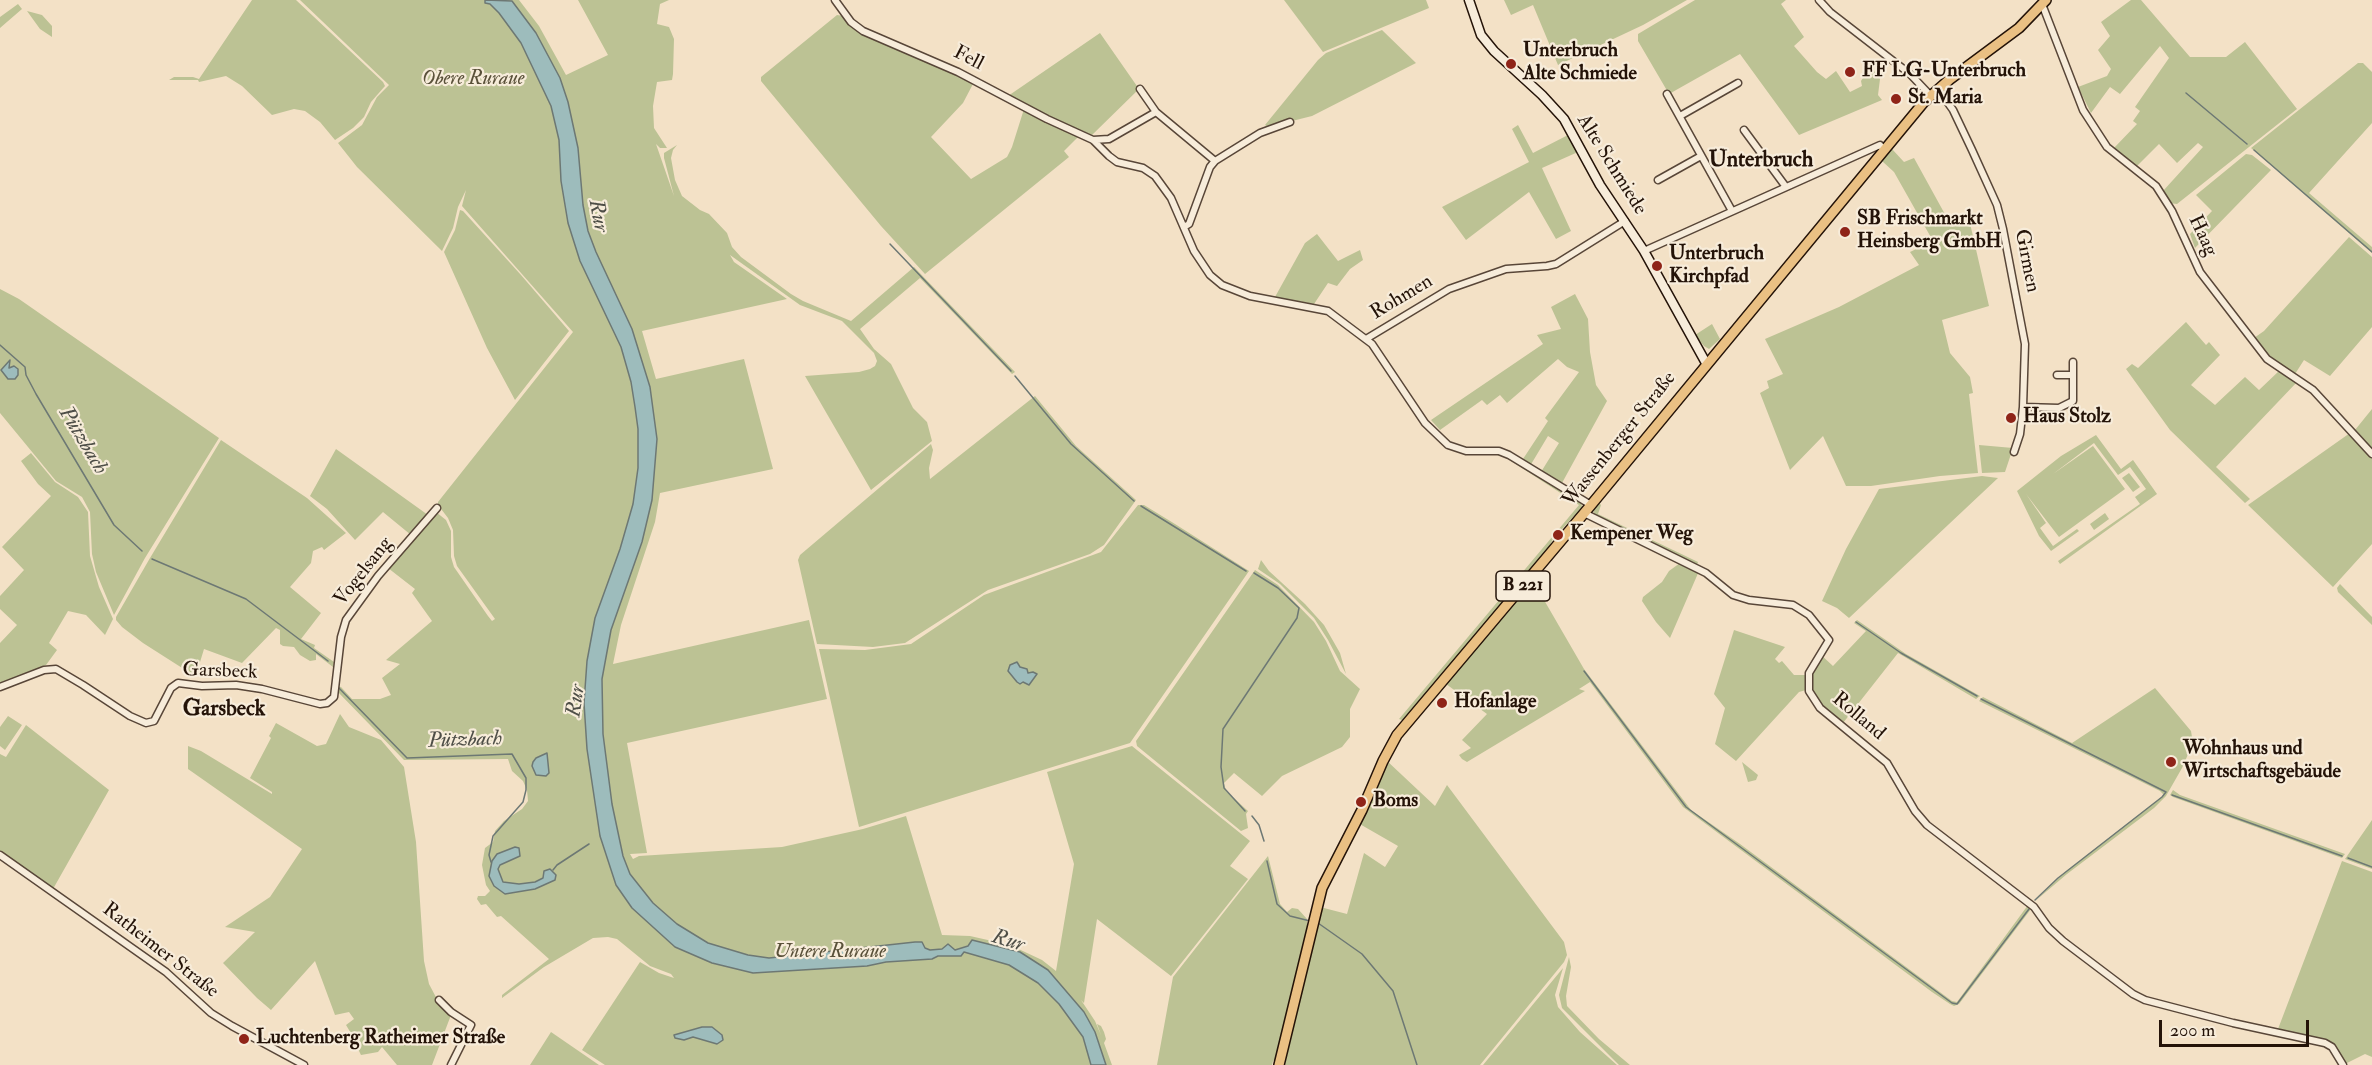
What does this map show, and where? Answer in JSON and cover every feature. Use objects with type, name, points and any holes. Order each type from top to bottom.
[{"type":"main road","name":"Wassenberger Straße","points":[[1279,1065],[1314,917],[1326,878],[1362,810],[1397,735],[1588,509],[1884,149],[1934,92],[2019,28],[2044,2]]},
{"type":"street","name":"Fell","points":[[835,0],[851,22],[863,31],[958,72],[1047,119],[1094,140],[1117,162],[1143,168],[1155,176],[1171,198],[1194,251],[1210,275],[1222,285],[1250,296],[1328,310],[1366,339]]},
{"type":"street","name":"Alte Schmiede","points":[[1469,0],[1481,34],[1504,62],[1542,95],[1564,119],[1600,185],[1644,251],[1706,363]]},
{"type":"street","name":"Girmen","points":[[1819,0],[1830,12],[1934,92],[1953,110],[1997,205],[2025,344],[2023,407],[2020,434],[2014,453]]},
{"type":"street","name":"Haag","points":[[2044,2],[2083,110],[2107,147],[2156,186],[2172,211],[2200,272],[2267,359],[2313,390],[2372,454]]},
{"type":"street","points":[[1680,116],[1738,83]]},
{"type":"street","points":[[1140,89],[1156,112],[1215,161]]},
{"type":"street","points":[[1667,94],[1732,211]]},
{"type":"street","name":"Fell","points":[[1094,140],[1109,139],[1156,112]]},
{"type":"street","points":[[1184,227],[1189,224],[1210,167],[1215,161],[1260,133],[1290,122]]},
{"type":"street","points":[[1744,130],[1786,187]]},
{"type":"street","points":[[1104,150],[1109,139]]},
{"type":"street","points":[[1644,251],[1880,145],[1884,149]]},
{"type":"street","points":[[1658,180],[1701,156]]},
{"type":"street","name":"Rohmen","points":[[1588,509],[1509,455],[1499,451],[1466,451],[1448,446],[1425,423],[1372,344],[1366,339],[1449,289],[1506,269],[1556,264],[1625,221]]},
{"type":"street","points":[[2023,407],[2059,408],[2073,401],[2073,362]]},
{"type":"street","points":[[2057,375],[2073,375]]},
{"type":"street","name":"Vogelsang","points":[[332,700],[341,637],[346,620],[378,576],[437,508]]},
{"type":"street","name":"Rolland","points":[[1588,509],[1706,573],[1733,596],[1793,605],[1809,615],[1829,640],[1809,673],[1809,691],[1813,700],[1887,763],[1915,811],[1926,825],[2027,902],[2063,941],[2133,994],[2145,1000],[2233,1023],[2325,1043],[2332,1047],[2343,1065]]},
{"type":"street","name":"Garsbeck","points":[[0,687],[44,670],[56,669],[143,723],[149,723],[157,717],[171,688],[178,683],[202,686],[236,685],[262,689],[320,704],[332,700]]},
{"type":"street","name":"Ratheimer Straße","points":[[0,855],[158,966],[211,1013],[304,1065]]},
{"type":"street","points":[[439,1000],[451,1012],[471,1025],[451,1065]]},
{"type":"green space","points":[[252,0],[296,0],[383,82],[385,86],[371,102],[364,117],[353,128],[335,140],[320,122],[305,111],[294,109],[272,115],[242,86],[226,76],[199,82],[198,80],[169,80],[174,77],[199,79]]},
{"type":"green space","points":[[300,0],[519,0],[539,26],[566,75],[608,55],[578,0],[669,0],[660,4],[657,24],[669,27],[674,39],[673,74],[672,80],[657,82],[653,106],[654,128],[667,148],[660,148],[656,144],[674,196],[664,153],[677,145],[671,158],[675,180],[682,196],[709,214],[727,233],[732,247],[741,257],[791,294],[851,321],[914,267],[1015,372],[1012,374],[920,278],[860,329],[874,349],[891,364],[913,408],[927,422],[932,441],[871,490],[805,376],[859,372],[875,366],[877,361],[874,353],[842,321],[800,305],[730,255],[734,262],[787,299],[642,331],[656,379],[744,359],[773,469],[660,493],[655,522],[621,625],[613,664],[809,620],[827,699],[627,743],[647,853],[630,854],[633,859],[639,856],[782,847],[863,829],[906,816],[942,935],[970,936],[1010,945],[1042,960],[1056,971],[1074,864],[1047,772],[1132,746],[1250,841],[1230,866],[1248,879],[1171,976],[1097,919],[1084,1003],[1081,1000],[1101,1035],[1097,1024],[1104,1032],[1106,1039],[1104,1043],[1112,1065],[605,1065],[582,1050],[640,962],[659,973],[674,978],[671,974],[650,966],[617,939],[608,937],[593,938],[544,967],[502,998],[502,995],[549,959],[501,916],[497,917],[486,904],[481,905],[477,899],[478,896],[485,896],[490,891],[486,885],[482,865],[485,848],[493,842],[495,831],[504,821],[522,809],[528,801],[523,781],[512,771],[508,759],[404,760],[337,691],[337,686],[341,687],[352,699],[380,699],[391,695],[382,678],[400,664],[386,660],[432,621],[412,593],[415,589],[388,568],[436,512],[446,520],[451,531],[451,557],[454,567],[488,616],[492,621],[495,619],[457,566],[454,556],[453,530],[438,502],[573,332],[462,206],[466,190],[458,207],[453,228],[442,251],[357,167],[338,143],[362,125],[377,97],[389,85]]},
{"type":"green space","points":[[1284,0],[1426,0],[1429,8],[1323,52]]},
{"type":"green space","points":[[1504,0],[1687,0],[1643,25],[1558,65],[1533,5],[1511,15]]},
{"type":"green space","points":[[1695,0],[1786,0],[1781,4],[1804,37],[1794,46],[1817,72],[1826,79],[1836,71],[1850,92],[1862,86],[1861,81],[1870,67],[1880,79],[1878,95],[1882,100],[1799,135],[1740,54],[1669,94],[1638,41],[1638,34]]},
{"type":"green space","points":[[2131,0],[2141,0],[2190,57],[2226,57],[2245,42],[2297,109],[2177,204],[2169,203],[2163,191],[2203,147],[2198,143],[2177,163],[2159,144],[2137,166],[2114,148],[2137,124],[2133,121],[2140,111],[2135,107],[2169,58],[2160,46],[2120,94],[2110,87],[2091,113],[2078,87],[2107,76],[2111,69],[2098,50],[2110,36],[2101,22]]},
{"type":"green space","points":[[18,4],[22,9],[0,28],[0,17]]},
{"type":"green space","points":[[27,11],[42,15],[52,26],[52,37],[40,29]]},
{"type":"green space","points":[[837,15],[844,16],[855,28],[974,82],[963,103],[931,137],[971,179],[1007,157],[1024,109],[1080,135],[1064,151],[1069,157],[925,274],[881,226],[761,81],[761,77]]},
{"type":"green space","points":[[1382,30],[1416,63],[1312,116],[1268,127],[1265,125],[1326,53]]},
{"type":"green space","points":[[1100,33],[1139,89],[1092,135],[1033,110],[1008,96]]},
{"type":"green space","points":[[2358,63],[2363,63],[2372,72],[2372,123],[2309,193],[2372,247],[2372,253],[2251,148]]},
{"type":"green space","points":[[1518,125],[1533,153],[1568,135],[1578,152],[1542,168],[1571,231],[1556,239],[1529,192],[1466,240],[1442,207],[1529,162],[1512,129]]},
{"type":"green space","points":[[1892,149],[1904,162],[1914,158],[1952,227],[1969,219],[1989,306],[1942,320],[1950,353],[1970,377],[1973,393],[1969,394],[1978,473],[1871,486],[1846,486],[1823,436],[1790,470],[1760,393],[1769,388],[1767,381],[1783,374],[1765,339],[1839,307],[1919,265],[1910,252],[1933,241],[1894,172],[1882,161]]},
{"type":"green space","points":[[2246,154],[2252,155],[2271,170],[2195,248],[2190,234],[2212,211],[2196,195]]},
{"type":"green space","points":[[460,210],[521,275],[569,331],[515,400],[487,348],[444,252],[455,230]]},
{"type":"green space","points":[[1317,234],[1338,261],[1360,250],[1363,260],[1350,269],[1337,286],[1328,283],[1314,304],[1275,297],[1305,243]]},
{"type":"green space","points":[[2349,237],[2372,257],[2372,327],[2330,376],[2304,360],[2295,374],[2268,357],[2254,338],[2264,331]]},
{"type":"green space","points":[[0,289],[19,299],[219,438],[145,558],[114,615],[96,572],[92,554],[90,512],[82,497],[56,481],[0,413]]},
{"type":"green space","points":[[1575,294],[1588,319],[1590,352],[1596,385],[1607,401],[1562,483],[1541,472],[1559,443],[1548,436],[1530,466],[1523,459],[1548,421],[1545,418],[1579,372],[1567,367],[1558,359],[1507,403],[1500,395],[1487,405],[1482,400],[1440,430],[1431,420],[1543,344],[1537,335],[1561,329],[1551,307]]},
{"type":"green space","points":[[2186,322],[2206,345],[2209,342],[2220,355],[2191,385],[2215,405],[2245,377],[2259,390],[2280,370],[2297,382],[2216,467],[2250,499],[2245,503],[2170,430],[2126,369],[2132,364],[2138,368]]},
{"type":"green space","points":[[1712,324],[1720,339],[1709,349],[1695,335]]},
{"type":"green space","points":[[1035,396],[1076,446],[1136,500],[1104,545],[1090,554],[988,590],[905,643],[873,647],[817,644],[798,560],[800,555],[931,444],[933,450],[929,468],[930,479]]},
{"type":"green space","points":[[2372,409],[2372,451],[2355,430]]},
{"type":"green space","points":[[2350,433],[2372,457],[2372,544],[2333,587],[2248,505]]},
{"type":"green space","points":[[2096,435],[2121,469],[2133,460],[2157,494],[2060,564],[2058,561],[2140,504],[2135,497],[2146,489],[2130,467],[2118,475],[2094,443],[2053,474],[2093,446],[2125,489],[2059,537],[2026,494],[2046,523],[2040,528],[2053,546],[2077,529],[2079,531],[2051,551],[2039,536],[2017,491],[2061,456]]},
{"type":"green space","points":[[221,440],[307,498],[346,533],[324,550],[322,547],[313,551],[311,563],[290,587],[321,613],[301,639],[315,645],[314,648],[334,662],[333,667],[316,654],[316,660],[310,661],[300,655],[294,647],[280,644],[280,630],[276,628],[242,663],[204,649],[197,672],[190,673],[143,643],[116,620],[150,558]]},
{"type":"green space","points":[[1979,445],[2013,448],[2005,472],[1982,473]]},
{"type":"green space","points":[[336,449],[428,515],[411,535],[383,512],[355,540],[327,509],[310,496]]},
{"type":"green space","points":[[1484,452],[1504,455],[1581,502],[1582,507],[1553,539],[1547,551],[1473,640],[1402,720],[1399,719],[1579,505],[1505,457]]},
{"type":"green space","points":[[31,453],[55,482],[78,497],[88,512],[90,556],[99,587],[113,619],[105,635],[86,615],[68,611],[49,643],[57,650],[46,665],[0,684],[0,643],[17,625],[0,609],[0,596],[24,570],[2,547],[51,496],[38,484],[21,461]]},
{"type":"green space","points":[[2129,473],[2140,487],[2133,492],[2122,478]]},
{"type":"green space","points":[[1982,476],[1998,478],[1849,618],[1837,608],[1822,601],[1846,549],[1879,489]]},
{"type":"green space","points":[[1599,503],[1601,505],[1598,514],[1698,562],[1697,565],[1595,516],[1593,510]]},
{"type":"green space","points":[[1138,505],[1144,505],[1249,571],[1130,743],[859,827],[819,649],[865,650],[911,644],[984,595],[1101,552]]},
{"type":"green space","points":[[2105,513],[2109,519],[2094,530],[2090,524]]},
{"type":"green space","points":[[1261,560],[1269,571],[1324,625],[1340,653],[1346,674],[1314,618],[1280,584],[1258,569]]},
{"type":"green space","points":[[1680,563],[1699,571],[1670,638],[1642,601],[1643,597],[1662,582],[1669,571]]},
{"type":"green space","points":[[1255,570],[1278,585],[1314,622],[1340,671],[1360,689],[1350,709],[1350,737],[1342,747],[1282,776],[1262,796],[1234,773],[1224,783],[1226,791],[1248,811],[1246,814],[1248,828],[1241,831],[1137,746],[1136,741]]},
{"type":"green space","points":[[1533,581],[1584,669],[1691,810],[1952,1001],[1957,1002],[2028,905],[2031,909],[1959,1004],[1954,1006],[1932,992],[1683,807],[1590,682],[1579,689],[1585,691],[1467,762],[1462,759],[1459,755],[1471,748],[1462,740],[1487,714],[1446,684]]},
{"type":"green space","points":[[2340,584],[2372,617],[2372,625],[2338,592],[2337,588]]},
{"type":"green space","points":[[1857,620],[1906,654],[1980,696],[1976,699],[1898,653],[1843,723],[1824,710],[1812,692],[1811,672],[1820,654],[1833,666],[1866,631],[1854,623]]},
{"type":"green space","points":[[1734,630],[1785,647],[1775,659],[1779,663],[1782,661],[1794,675],[1805,675],[1806,690],[1799,692],[1736,761],[1715,744],[1725,708],[1714,694]]},
{"type":"green space","points":[[2155,688],[2191,731],[2193,743],[2182,768],[2166,796],[2154,808],[2034,902],[2065,872],[2164,795],[1979,701],[1983,697],[2072,743]]},
{"type":"green space","points":[[340,714],[349,727],[381,740],[404,767],[416,842],[424,961],[429,984],[438,1001],[451,1015],[432,1065],[397,1065],[382,1047],[378,1052],[361,1055],[357,1047],[353,1045],[352,1035],[346,1025],[354,1019],[349,1012],[335,1015],[315,961],[271,1010],[223,963],[255,932],[225,927],[270,897],[302,849],[188,769],[188,746],[201,751],[272,794],[250,778],[271,738],[269,736],[276,723],[317,746],[326,744]]},
{"type":"green space","points":[[8,716],[22,725],[5,750],[0,746],[0,727]]},
{"type":"green space","points":[[26,725],[109,790],[53,889],[0,853],[0,754],[6,757]]},
{"type":"green space","points":[[1386,760],[1435,806],[1447,785],[1564,942],[1567,955],[1564,962],[1480,1065],[1285,1065],[1320,907],[1347,914],[1364,853],[1385,867],[1398,846],[1358,823]]},
{"type":"green space","points":[[1742,762],[1758,775],[1756,780],[1748,782]]},
{"type":"green space","points":[[2173,790],[2180,795],[2345,854],[2342,858],[2173,797],[2170,795]]},
{"type":"green space","points":[[2372,820],[2372,869],[2345,859]]},
{"type":"green space","points":[[1268,856],[1280,904],[1287,912],[1292,908],[1298,909],[1307,919],[1307,929],[1277,1059],[1272,1065],[1157,1065],[1173,977]]},
{"type":"green space","points":[[2342,861],[2372,872],[2372,1057],[2365,1054],[2345,1064],[2326,1041],[2278,1029]]},
{"type":"green space","points":[[1569,957],[1571,967],[1566,996],[1567,1006],[1599,1039],[1630,1065],[1619,1065],[1562,1008],[1559,995]]},
{"type":"green space","points":[[1563,968],[1555,995],[1558,1007],[1580,1032],[1617,1065],[1483,1065]]},
{"type":"green space","points":[[551,1032],[599,1065],[530,1065]]},
{"type":"water","points":[[485,0],[512,1],[536,33],[560,78],[578,148],[583,205],[588,231],[632,329],[650,387],[657,439],[652,500],[642,542],[611,630],[602,679],[603,734],[612,804],[623,856],[630,874],[653,903],[677,924],[708,943],[748,955],[769,958],[915,942],[922,942],[925,948],[930,950],[942,949],[948,944],[955,950],[968,946],[972,940],[1020,952],[1048,970],[1084,1012],[1095,1032],[1106,1065],[1091,1065],[1083,1037],[1059,1004],[1038,983],[1009,965],[964,952],[961,956],[938,956],[932,959],[886,962],[867,966],[753,973],[712,963],[675,947],[632,908],[616,885],[600,836],[587,749],[584,703],[587,661],[595,618],[620,549],[633,504],[638,468],[638,429],[635,407],[621,347],[580,261],[568,223],[561,181],[559,140],[551,106],[521,43],[499,13],[490,4],[485,3]]},
{"type":"water","points":[[10,360],[9,368],[14,366],[18,369],[15,379],[8,379],[1,370]]},
{"type":"water","points":[[1017,662],[1020,667],[1027,669],[1028,673],[1037,674],[1029,685],[1017,682],[1008,671],[1010,665]]},
{"type":"water","points":[[547,753],[549,773],[546,776],[536,775],[532,766],[533,762]]},
{"type":"water","points":[[515,847],[519,848],[520,856],[500,865],[498,869],[503,882],[519,884],[535,882],[543,878],[544,871],[550,869],[556,875],[555,880],[535,889],[505,894],[494,886],[489,876],[492,861],[497,854]]},
{"type":"water","points":[[702,1027],[712,1027],[722,1035],[723,1040],[717,1044],[693,1037],[684,1040],[675,1038],[674,1035]]},
{"type":"waterway","points":[[2186,93],[2247,144]]},
{"type":"waterway","points":[[2254,150],[2372,252]]},
{"type":"waterway","points":[[890,244],[1011,371]]},
{"type":"waterway","name":"Pützbach","points":[[0,345],[25,367],[26,375],[36,394],[114,525],[142,551]]},
{"type":"waterway","points":[[1015,376],[1071,444],[1134,501]]},
{"type":"waterway","points":[[1141,506],[1246,571]]},
{"type":"waterway","name":"Pützbach","points":[[152,559],[246,599],[328,661]]},
{"type":"waterway","points":[[1245,811],[1224,788],[1221,767],[1223,729],[1297,618],[1299,608],[1278,588],[1254,573]]},
{"type":"waterway","points":[[1856,622],[1901,653],[1977,696]]},
{"type":"waterway","points":[[1584,671],[1686,807],[1952,1003],[1957,1004],[2029,909]]},
{"type":"waterway","name":"Pützbach","points":[[338,687],[407,758],[512,754],[526,778],[526,790],[523,802],[493,836],[489,855],[491,862]]},
{"type":"waterway","points":[[1981,699],[2166,792],[2058,878],[2035,900]]},
{"type":"waterway","points":[[2172,795],[2342,856]]},
{"type":"waterway","points":[[1252,816],[1259,825],[1264,841]]},
{"type":"waterway","name":"Pützbach","points":[[553,870],[589,844]]},
{"type":"waterway","points":[[2348,858],[2372,867]]},
{"type":"waterway","points":[[1267,861],[1277,904],[1290,916],[1310,921]]},
{"type":"waterway","points":[[1318,923],[1362,954],[1393,991],[1417,1065]]},
{"type":"place","name":"Unterbruch Alte Schmiede","points":[[1511,64]]},
{"type":"place","name":"FF LG-Unterbruch","points":[[1850,72]]},
{"type":"place","name":"St. Maria","points":[[1896,99]]},
{"type":"place","name":"SB Frischmarkt Heinsberg GmbH","points":[[1845,232]]},
{"type":"place","name":"Unterbruch Kirchpfad","points":[[1657,266]]},
{"type":"place","name":"Haus Stolz","points":[[2011,418]]},
{"type":"place","name":"Kempener Weg","points":[[1558,535]]},
{"type":"place","name":"Hofanlage","points":[[1442,703]]},
{"type":"place","name":"Wohnhaus und Wirtschaftsgebäude","points":[[2171,762]]},
{"type":"place","name":"Boms","points":[[1361,802]]},
{"type":"place","name":"Luchtenberg Ratheimer Straße","points":[[244,1039]]},
{"type":"district","name":"Unterbruch","points":[[1761,161]]},
{"type":"district","name":"Garsbeck","points":[[224,710]]},
{"type":"park label","name":"Obere Ruraue","points":[[473,80]]},
{"type":"park label","name":"Untere Ruraue","points":[[830,953]]},
{"type":"water label","name":"Rur","points":[[597,216]]},
{"type":"water label","name":"Rur","points":[[577,701]]},
{"type":"water label","name":"Rur","points":[[1008,942]]}]
